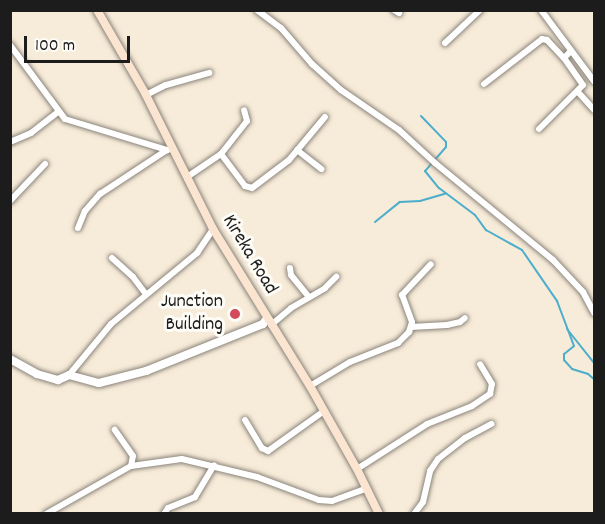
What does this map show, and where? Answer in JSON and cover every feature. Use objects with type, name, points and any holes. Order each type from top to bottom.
[{"type":"main road","name":"Kireka Road","points":[[101,12],[146,95],[170,150],[187,177],[213,229],[310,386],[379,513]]},
{"type":"street","points":[[257,10],[281,28],[312,64],[341,90],[384,118],[553,260],[583,292],[594,313]]},
{"type":"street","points":[[445,43],[480,10]]},
{"type":"street","points":[[541,10],[594,81]]},
{"type":"street","points":[[484,84],[542,39],[547,40],[583,82],[578,92],[539,129]]},
{"type":"street","points":[[10,45],[58,112],[70,121],[170,150]]},
{"type":"street","points":[[564,58],[571,51]]},
{"type":"street","points":[[146,95],[178,81],[209,73]]},
{"type":"street","points":[[578,92],[594,110]]},
{"type":"street","points":[[187,177],[233,143],[247,121],[244,110]]},
{"type":"street","points":[[10,142],[31,133],[58,112]]},
{"type":"street","points":[[221,154],[249,189],[290,159],[326,117]]},
{"type":"street","points":[[78,228],[85,211],[100,194],[170,150]]},
{"type":"street","points":[[297,150],[321,169]]},
{"type":"street","points":[[10,201],[45,164]]},
{"type":"street","points":[[10,359],[37,374],[58,380],[69,375],[111,324],[197,253],[213,229]]},
{"type":"street","points":[[112,258],[133,277],[146,294]]},
{"type":"street","points":[[310,386],[350,362],[394,346],[411,327],[412,322],[402,295],[431,264]]},
{"type":"street","points":[[290,268],[291,275],[308,296]]},
{"type":"street","points":[[69,375],[99,383],[117,379],[269,322],[308,296],[325,288],[336,277]]},
{"type":"street","points":[[411,327],[447,325],[465,318]]},
{"type":"street","points":[[357,469],[427,424],[472,406],[490,394],[492,384],[480,363]]},
{"type":"street","points":[[245,420],[262,448],[268,451],[324,411]]},
{"type":"street","points":[[414,513],[423,502],[430,471],[438,459],[465,438],[491,424]]},
{"type":"street","points":[[114,430],[133,456],[131,466]]},
{"type":"street","points":[[46,513],[131,466],[182,459],[257,477],[320,500],[339,500],[367,488]]},
{"type":"street","points":[[164,513],[168,508],[195,497],[214,465]]},
{"type":"waterway","points":[[421,116],[446,142],[446,147],[425,171],[439,188],[475,215],[486,230],[522,250],[557,301],[574,346],[564,354],[564,360],[572,369],[588,374],[594,379]]},
{"type":"waterway","points":[[375,222],[400,202],[420,201],[445,194]]},
{"type":"waterway","points":[[567,329],[594,363]]},
{"type":"place","name":"Junction Building","points":[[235,314]]}]
